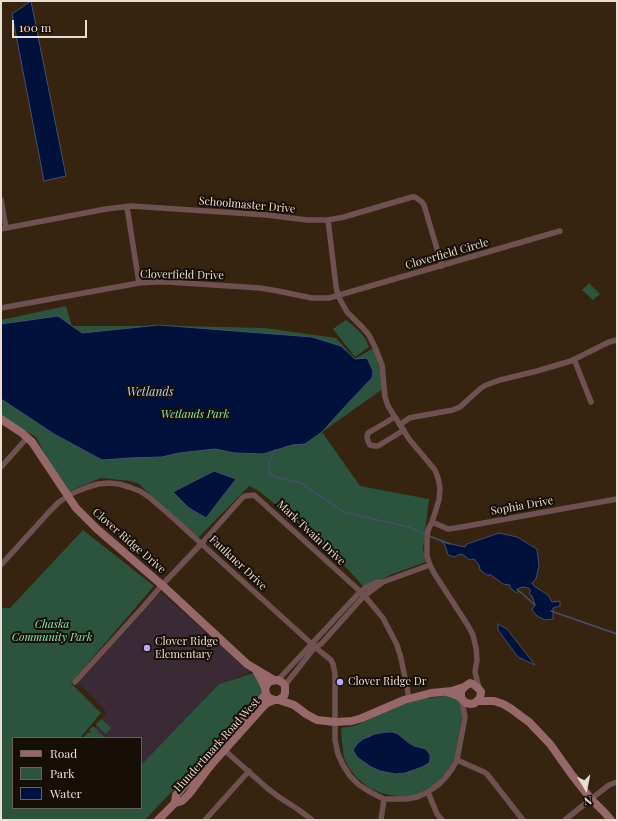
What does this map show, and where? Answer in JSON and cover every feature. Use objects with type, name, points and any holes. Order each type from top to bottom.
[{"type":"street","name":"Schoolmaster Drive","points":[[3,229],[106,209],[136,206],[267,215],[307,220],[328,220],[344,217],[412,197],[418,199],[424,205],[442,266]]},
{"type":"street","points":[[1,200],[3,229]]},
{"type":"street","points":[[127,207],[139,283]]},
{"type":"street","points":[[328,220],[338,296],[347,312],[369,335],[375,347],[382,365],[385,397],[394,417],[409,439],[435,470],[438,478],[440,488],[439,500],[428,530],[427,552],[430,565],[473,635],[477,654],[475,672],[481,695],[470,707],[465,717],[457,760],[452,769],[438,785],[428,792],[406,800],[384,799],[359,785],[350,776],[338,754],[335,740],[335,722]]},
{"type":"street","name":"Cloverfield Circle","points":[[338,296],[560,231]]},
{"type":"street","name":"Cloverfield Drive","points":[[1,308],[139,283],[168,282],[260,288],[312,298],[329,298],[338,296]]},
{"type":"street","points":[[400,425],[414,417],[453,410],[460,407],[477,390],[486,384],[537,371],[574,359],[609,342],[617,340]]},
{"type":"street","points":[[574,359],[591,402]]},
{"type":"street","points":[[394,417],[368,433],[367,437],[370,444],[378,446],[404,430]]},
{"type":"street","name":"Clover Ridge Drive","points":[[1,419],[22,433],[32,442],[67,497],[97,529],[162,585],[247,664],[276,680]]},
{"type":"street","points":[[1,467],[27,438]]},
{"type":"street","name":"Faulkner Drive","points":[[1,565],[50,511],[67,497],[98,484],[109,483],[129,486],[149,497],[331,660],[336,674],[335,722]]},
{"type":"street","name":"Mark Twain Drive","points":[[202,543],[242,498],[245,496],[254,495],[362,594],[383,618],[397,645],[409,698]]},
{"type":"street","name":"Sophia Drive","points":[[432,522],[448,528],[456,528],[617,499]]},
{"type":"street","points":[[75,682],[162,585],[202,543]]},
{"type":"street","points":[[430,565],[384,582],[362,594],[321,644],[314,646],[276,680],[268,683],[265,691],[269,698],[294,705],[317,720],[335,722],[352,721],[409,698],[431,693],[446,692],[473,684],[494,701],[510,708],[530,722],[550,744],[605,820]]},
{"type":"street","points":[[276,700],[284,696],[285,688],[289,680],[314,646]]},
{"type":"street","name":"Clover Ridge Drive","points":[[255,669],[260,677],[265,691]]},
{"type":"street","points":[[465,717],[462,691],[475,672]]},
{"type":"street","points":[[276,680],[283,684],[294,705]]},
{"type":"street","name":"Hundertmark Road West","points":[[222,748],[265,691]]},
{"type":"street","points":[[446,692],[462,699],[466,703],[471,704],[476,702],[494,701]]},
{"type":"street","name":"Hundertmark Road West","points":[[158,820],[175,803],[176,795],[222,748],[267,704],[276,700]]},
{"type":"street","points":[[222,748],[270,791],[312,820]]},
{"type":"street","points":[[457,760],[487,774],[523,820]]},
{"type":"street","points":[[205,820],[249,771]]},
{"type":"street","points":[[565,820],[591,799],[617,782]]},
{"type":"street","points":[[428,792],[437,814],[442,820]]},
{"type":"street","points":[[381,820],[384,799]]},
{"type":"street","points":[[591,799],[611,820]]},
{"type":"shaded area","points":[[161,592],[250,672],[219,684],[142,764],[142,737],[88,737],[107,713],[78,683]]},
{"type":"green space","points":[[589,283],[600,294],[593,300],[582,290]]},
{"type":"green space","name":"Wetlands","points":[[66,306],[72,326],[265,328],[336,338],[355,359],[375,347],[384,388],[322,432],[360,486],[429,499],[423,549],[426,562],[390,575],[365,588],[330,550],[259,491],[249,486],[197,539],[139,484],[130,481],[101,478],[65,493],[36,437],[1,416],[1,320]]},
{"type":"green space","points":[[346,320],[365,338],[369,347],[355,357],[333,329]]},
{"type":"green space","name":"Chaska Community Park","points":[[83,530],[154,586],[71,683],[101,713],[81,737],[12,737],[12,809],[142,809],[142,764],[219,684],[257,672],[263,695],[145,820],[1,820],[1,608],[10,608]]},
{"type":"green space","points":[[452,696],[461,700],[463,710],[455,758],[447,772],[433,787],[416,795],[406,797],[389,795],[369,788],[357,778],[349,768],[344,758],[341,728],[354,726],[405,704],[421,699]]},
{"type":"green space","points":[[101,719],[111,728],[106,734],[96,725]]},
{"type":"green space","points":[[93,726],[99,731],[97,733],[98,734],[99,732],[105,737],[84,737],[88,732],[91,733],[89,730]]},
{"type":"water","points":[[31,1],[66,176],[44,181],[12,14]]},
{"type":"water","name":"Wetlands","points":[[58,316],[82,333],[159,325],[312,337],[341,346],[355,359],[367,358],[373,371],[372,378],[322,432],[305,444],[292,445],[263,454],[235,453],[215,449],[179,453],[162,457],[102,460],[54,434],[1,399],[1,324]]},
{"type":"water","points":[[214,471],[236,479],[206,518],[189,508],[173,492]]},
{"type":"water","points":[[499,533],[517,537],[537,549],[539,566],[536,579],[532,583],[548,595],[552,602],[560,601],[560,606],[553,608],[553,619],[545,620],[537,616],[532,610],[535,604],[529,593],[530,589],[525,587],[519,588],[517,593],[510,588],[510,585],[503,584],[491,575],[487,575],[480,570],[479,565],[474,559],[470,560],[462,554],[455,557],[448,555],[445,545],[442,542],[465,547],[467,544]]},
{"type":"water","points":[[498,624],[507,629],[535,665],[518,657],[498,630]]},
{"type":"water","points":[[386,732],[398,734],[414,746],[426,749],[430,755],[429,763],[405,773],[396,774],[380,771],[371,767],[357,757],[353,750],[357,744],[363,739],[375,734]]},
{"type":"waterway","points":[[275,450],[269,462],[269,472],[275,477],[301,483],[344,512],[408,527],[425,534]]},
{"type":"waterway","points":[[429,536],[450,544]]},
{"type":"waterway","points":[[517,589],[535,605]]},
{"type":"waterway","points":[[551,611],[617,634]]},
{"type":"place","name":"Clover Ridge Elementary","points":[[147,648]]},
{"type":"place","name":"Clover Ridge Dr","points":[[340,682]]},
{"type":"park label","name":"Wetlands Park","points":[[195,415]]}]
